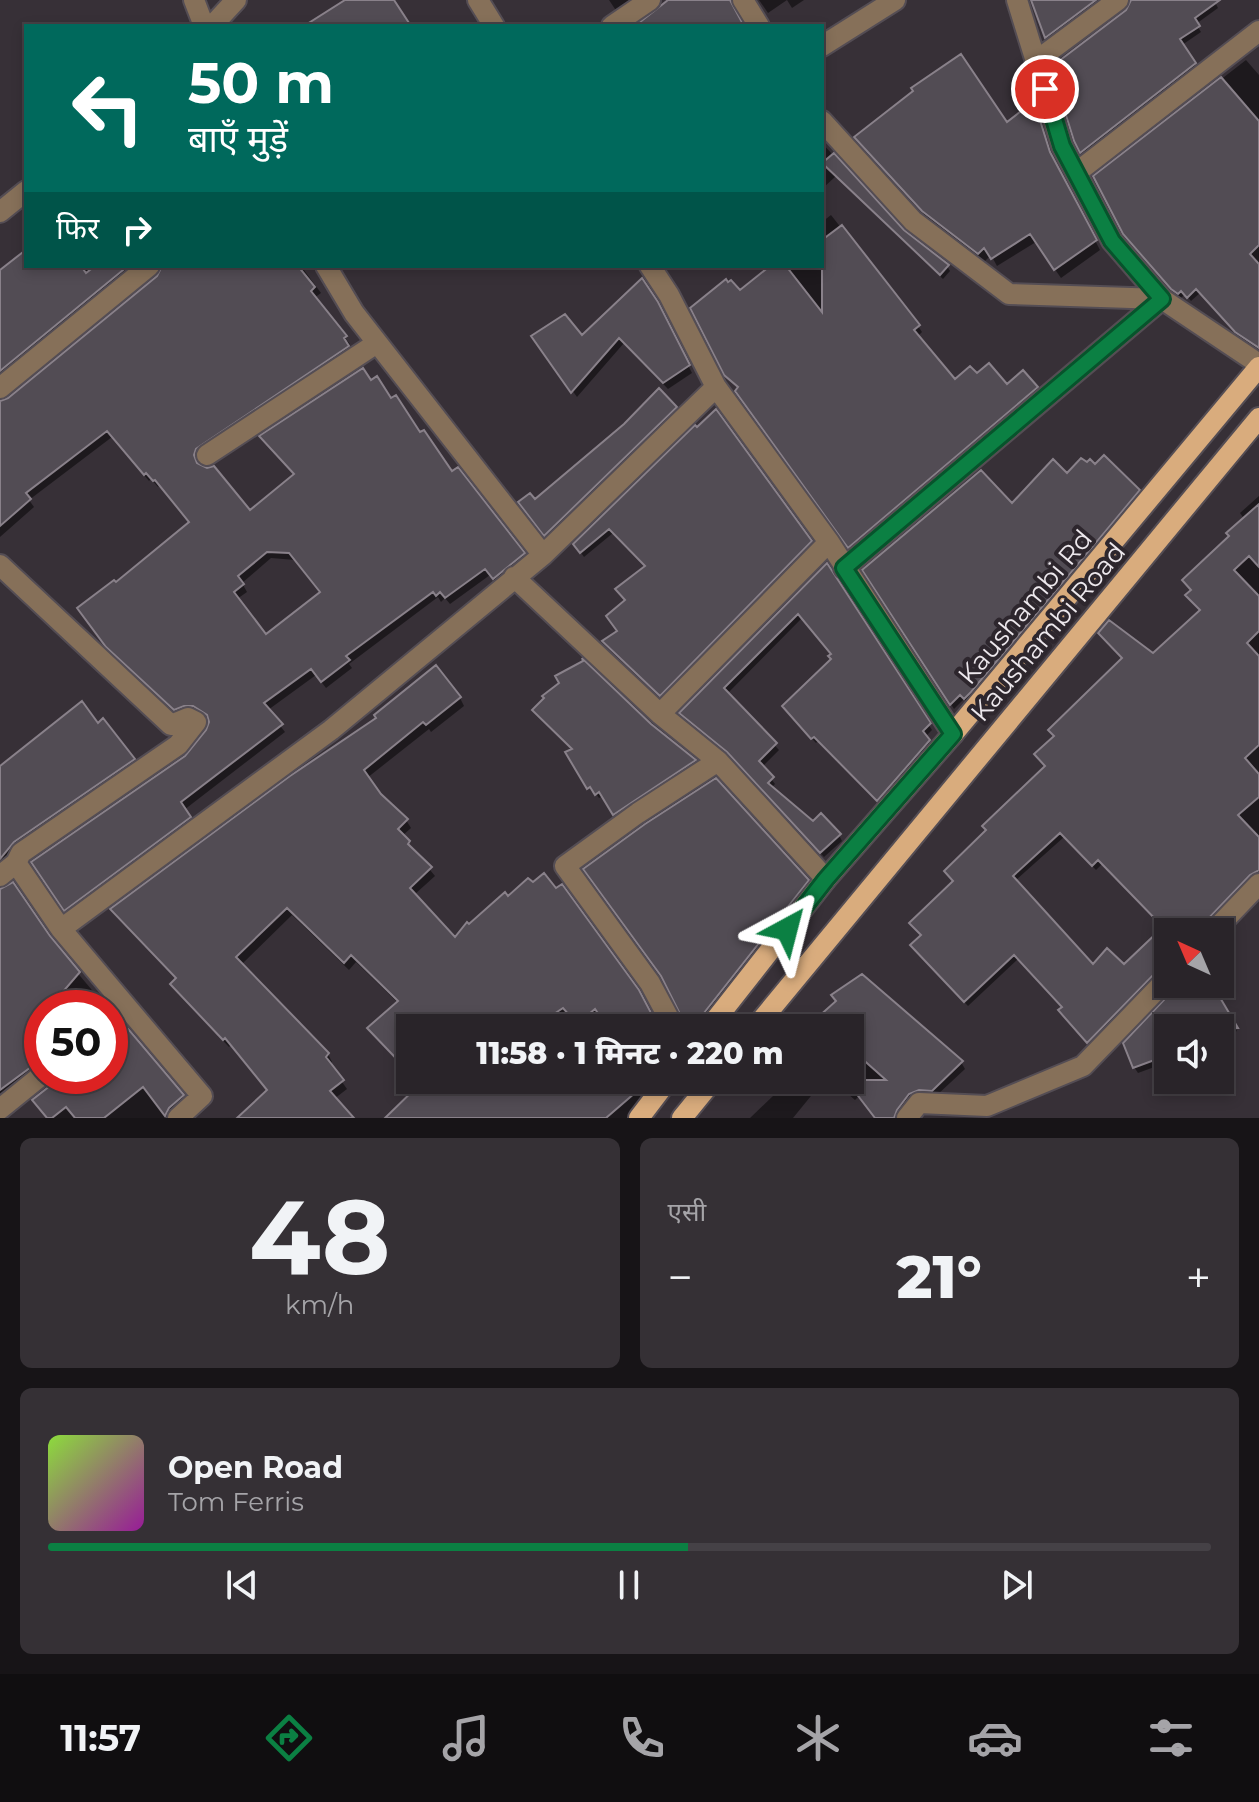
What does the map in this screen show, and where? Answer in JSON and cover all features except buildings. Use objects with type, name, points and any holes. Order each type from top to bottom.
[{"type":"main road","name":"Kaushambi Rd","points":[[720,1014],[826,879],[953,734],[1259,365]]},
{"type":"main road","name":"Kaushambi Road","points":[[767,1014],[1259,418]]},
{"type":"main road","points":[[639,1118],[657,1094]]},
{"type":"main road","points":[[682,1118],[702,1094]]},
{"type":"street","points":[[194,0],[203,24]]},
{"type":"street","points":[[214,24],[236,0]]},
{"type":"street","points":[[478,0],[493,24]]},
{"type":"street","points":[[615,24],[650,0]]},
{"type":"street","points":[[743,0],[758,24]]},
{"type":"street","points":[[824,45],[895,0]]},
{"type":"street","points":[[1017,0],[1062,146],[1112,241],[1162,299],[1259,365]]},
{"type":"street","points":[[1036,61],[1118,0]]},
{"type":"street","points":[[1076,173],[1259,31]]},
{"type":"street","points":[[824,123],[913,221],[1009,294],[1162,299]]},
{"type":"street","points":[[0,212],[24,193]]},
{"type":"street","points":[[0,388],[147,268]]},
{"type":"street","points":[[327,268],[354,313],[543,555]]},
{"type":"street","points":[[651,268],[669,295],[716,387],[829,542],[953,734]]},
{"type":"street","points":[[844,568],[1162,299]]},
{"type":"street","points":[[207,455],[377,343]]},
{"type":"street","points":[[61,929],[331,730],[543,555],[716,387]]},
{"type":"street","points":[[660,714],[829,542]]},
{"type":"street","points":[[0,565],[171,725],[188,718],[196,722],[178,745],[21,853],[8,870],[61,929],[103,990]]},
{"type":"street","points":[[514,577],[660,714],[718,761],[826,879]]},
{"type":"street","points":[[667,1014],[650,983],[565,866],[718,761]]},
{"type":"street","points":[[1226,918],[1259,884]]},
{"type":"street","points":[[907,1118],[919,1103],[987,1106],[1083,1066],[1154,992]]},
{"type":"street","points":[[128,1022],[202,1096],[178,1118]]},
{"type":"street","points":[[9,1110],[24,1094]]},
{"type":"route","points":[[787,929],[826,879],[953,734],[844,568],[1162,299],[1112,241],[1062,146],[1045,89]]}]
